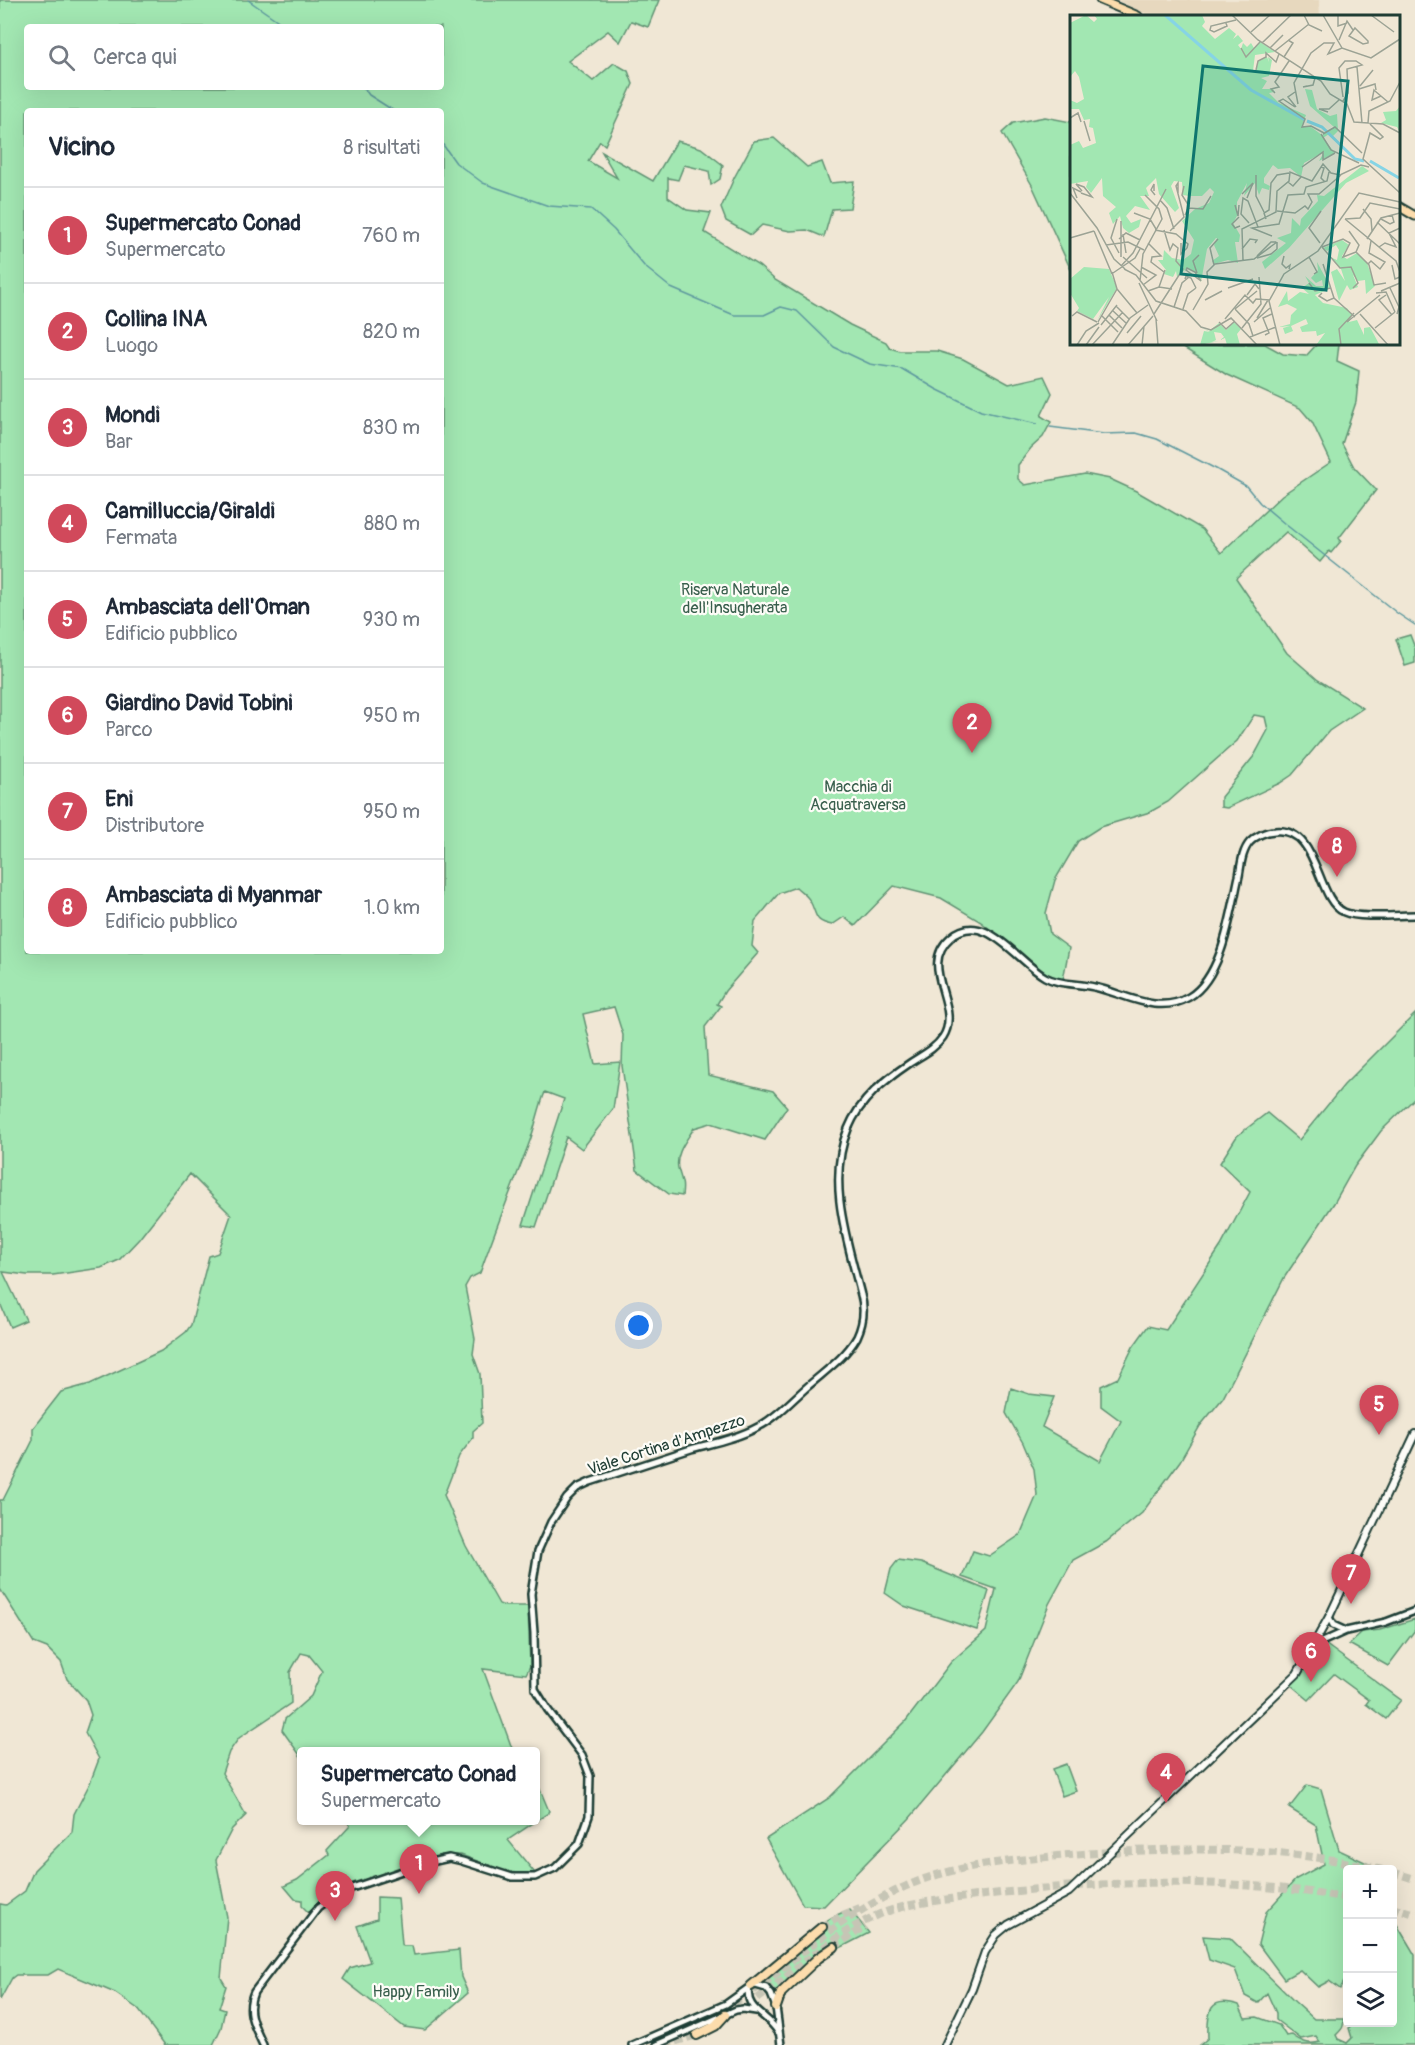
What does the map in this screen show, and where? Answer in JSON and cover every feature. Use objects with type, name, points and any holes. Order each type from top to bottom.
[{"type":"highway","points":[[750,1986],[822,1927]]},
{"type":"highway","points":[[776,2007],[781,1993],[818,1958],[834,1947]]},
{"type":"highway","points":[[697,2035],[715,2026],[725,2015]]},
{"type":"main road","points":[[1100,0],[1136,15]]},
{"type":"main road","points":[[1400,207],[1415,216]]},
{"type":"main road","points":[[945,2045],[972,1989],[985,1952],[999,1931],[1065,1895],[1291,1681],[1315,1645],[1415,1434]]},
{"type":"street","name":"Viale Cortina d'Ampezzo","points":[[263,2045],[251,2017],[251,1999],[255,1989],[321,1905],[340,1892],[433,1861],[454,1859],[507,1876],[531,1877],[552,1871],[579,1844],[590,1811],[589,1771],[582,1755],[548,1710],[534,1687],[531,1591],[541,1542],[560,1507],[577,1488],[755,1429],[785,1407],[850,1347],[860,1328],[863,1307],[841,1215],[840,1167],[844,1138],[852,1119],[873,1091],[886,1079],[931,1050],[945,1034],[948,1016],[939,977],[938,959],[940,949],[952,936],[966,928],[984,930],[1040,974],[1058,982],[1098,988],[1150,1004],[1179,1002],[1190,997],[1201,987],[1216,962],[1246,847],[1258,836],[1275,831],[1290,834],[1304,844],[1331,898],[1342,911],[1354,914],[1415,915]]},
{"type":"street","points":[[1315,1645],[1346,1631],[1386,1623],[1415,1611]]},
{"type":"street","points":[[1329,1617],[1333,1625],[1346,1631]]},
{"type":"street","points":[[750,1986],[748,2000],[756,2011],[768,2019],[779,2036]]},
{"type":"street","points":[[632,2045],[726,2004],[750,1986],[763,1986],[768,1989],[776,2007],[781,2045]]},
{"type":"street","points":[[657,2045],[725,2015],[740,2010],[756,2011]]},
{"type":"street","points":[[768,2019],[774,2020],[777,2016]]},
{"type":"shaded area","points":[[1117,0],[1319,0],[1320,15],[1148,15]]},
{"type":"green space","name":"Riserva Naturale dell'Insugherata","points":[[0,0],[659,0],[648,27],[631,21],[620,42],[608,31],[568,61],[593,81],[614,63],[628,71],[633,84],[605,145],[600,141],[588,161],[617,178],[602,152],[653,181],[677,141],[701,148],[723,165],[720,179],[711,185],[709,171],[684,165],[678,180],[668,178],[668,197],[687,210],[711,213],[704,232],[759,266],[775,280],[850,325],[886,342],[890,348],[900,351],[937,351],[963,359],[1009,384],[1044,376],[1052,393],[1041,416],[1051,422],[1043,437],[1018,465],[1018,479],[1025,485],[1085,474],[1110,479],[1136,491],[1202,529],[1221,553],[1282,495],[1331,462],[1312,422],[1300,408],[1227,375],[1179,345],[1267,345],[1283,354],[1306,356],[1316,345],[1339,345],[1337,361],[1359,371],[1356,402],[1342,444],[1354,467],[1376,490],[1339,538],[1341,541],[1320,562],[1286,532],[1236,578],[1287,653],[1318,680],[1363,708],[1329,731],[1292,775],[1227,808],[1221,807],[1221,797],[1254,756],[1268,730],[1265,717],[1254,715],[1237,741],[1168,802],[1150,812],[1100,827],[1078,841],[1055,880],[1046,913],[1050,934],[1069,948],[1063,980],[1052,978],[981,922],[941,898],[894,886],[855,926],[844,917],[832,925],[822,922],[817,917],[809,899],[796,887],[779,893],[755,921],[752,946],[758,953],[725,991],[717,1004],[721,1006],[705,1027],[708,1075],[773,1091],[787,1107],[765,1140],[711,1123],[694,1128],[678,1157],[682,1196],[669,1194],[637,1170],[622,1066],[623,1035],[614,1007],[583,1014],[595,1064],[620,1062],[613,1109],[582,1149],[566,1137],[536,1227],[523,1225],[564,1099],[545,1092],[530,1140],[480,1273],[470,1278],[465,1287],[475,1339],[473,1354],[480,1374],[482,1423],[473,1431],[473,1438],[459,1456],[444,1495],[466,1546],[499,1604],[528,1606],[530,1666],[526,1674],[483,1669],[512,1747],[297,1747],[297,1751],[282,1730],[285,1719],[311,1696],[322,1671],[309,1655],[301,1653],[290,1672],[291,1703],[239,1738],[229,1752],[222,1773],[246,1815],[232,1829],[216,1860],[227,1917],[221,1978],[226,1986],[219,2008],[225,2010],[221,2028],[213,2045],[165,2045],[138,2009],[115,1993],[58,1969],[48,1975],[16,1975],[0,2000],[0,1904],[6,1905],[25,1891],[34,1870],[72,1832],[74,1814],[99,1759],[85,1733],[91,1715],[86,1700],[67,1679],[61,1662],[47,1648],[34,1643],[0,1589],[0,1500],[3,1500],[33,1440],[33,1428],[61,1392],[90,1384],[161,1351],[186,1332],[191,1325],[209,1256],[218,1253],[231,1215],[190,1174],[139,1239],[119,1260],[101,1268],[53,1275],[3,1272],[26,1320],[10,1327],[0,1303]]},
{"type":"green space","points":[[1045,117],[1070,122],[1070,268],[1032,185],[1002,133],[1013,123]]},
{"type":"green space","points":[[774,138],[807,167],[822,162],[830,183],[854,181],[850,208],[832,209],[824,237],[807,230],[790,231],[762,225],[751,235],[726,221],[721,208],[754,141]]},
{"type":"green space","points":[[1410,635],[1415,648],[1415,663],[1405,666],[1396,639]]},
{"type":"green space","points":[[1415,1014],[1415,1098],[1381,1131],[1355,1166],[1334,1203],[1284,1278],[1223,1398],[1200,1426],[1180,1461],[1142,1513],[1106,1542],[1073,1560],[1049,1604],[1018,1682],[982,1732],[909,1819],[824,1906],[803,1905],[766,1839],[829,1798],[905,1722],[951,1662],[986,1631],[996,1589],[962,1577],[973,1551],[989,1556],[1020,1535],[1037,1495],[1034,1469],[1006,1413],[1011,1388],[1029,1394],[1054,1397],[1042,1427],[1100,1461],[1121,1421],[1101,1406],[1101,1386],[1118,1378],[1133,1347],[1148,1326],[1166,1330],[1221,1246],[1250,1192],[1220,1163],[1237,1136],[1267,1113],[1299,1140],[1344,1085]]},
{"type":"green space","points":[[898,1560],[921,1563],[989,1591],[977,1630],[904,1606],[885,1593],[891,1569]]},
{"type":"green space","points":[[1415,1619],[1415,1630],[1388,1666],[1349,1644],[1362,1632],[1380,1630]]},
{"type":"green space","points":[[1325,1644],[1401,1700],[1386,1719],[1366,1704],[1369,1700],[1334,1674],[1309,1700],[1291,1685]]},
{"type":"green space","points":[[1066,1764],[1076,1791],[1062,1796],[1052,1769]]},
{"type":"green space","points":[[1307,1785],[1321,1789],[1339,1850],[1369,1864],[1343,1865],[1343,1984],[1340,1989],[1329,1981],[1318,1987],[1300,1970],[1284,1979],[1258,1944],[1266,1912],[1296,1879],[1324,1864],[1316,1825],[1289,1808]]},
{"type":"green space","points":[[540,1790],[549,1811],[540,1818]]},
{"type":"green space","points":[[530,1825],[508,1840],[535,1873],[504,1871],[461,1855],[441,1855],[326,1895],[308,1912],[302,1906],[302,1900],[295,1899],[284,1886],[297,1880],[329,1855],[327,1851],[350,1826]]},
{"type":"green space","name":"Happy Family","points":[[377,1897],[398,1898],[402,1944],[412,1946],[414,1955],[459,1950],[461,1977],[468,1993],[425,2030],[404,2027],[343,1979],[350,1968],[370,1962],[357,1926],[377,1919]]},
{"type":"green space","points":[[850,1910],[869,1933],[836,1950],[775,1994],[771,1986],[762,1982],[827,1920]]},
{"type":"green space","points":[[1397,1925],[1415,1955],[1415,2045],[1200,2045],[1208,2038],[1209,2013],[1216,2004],[1221,2002],[1239,2005],[1245,2018],[1257,2017],[1279,2025],[1286,2036],[1292,2035],[1309,2043],[1320,2042],[1316,2036],[1301,2039],[1276,2020],[1276,2013],[1267,1993],[1258,2003],[1245,1996],[1235,1969],[1209,1960],[1203,1936],[1230,1938],[1314,2019],[1343,2019],[1343,2026],[1336,2035],[1338,2039],[1347,2043],[1352,2038],[1349,2028],[1397,2027]]},
{"type":"waterway","points":[[248,0],[283,24]]},
{"type":"waterway","points":[[365,90],[389,108]]},
{"type":"waterway","points":[[444,146],[456,163],[483,183],[549,206],[591,209],[614,230],[645,267],[671,288],[734,315],[764,315],[781,307],[797,311],[834,347],[870,364],[902,369],[981,411],[1037,424]]},
{"type":"waterway","points":[[1050,427],[1104,434],[1136,433],[1157,439],[1216,469],[1246,486],[1260,503],[1285,524],[1415,625]]},
{"type":"tunnel","points":[[722,2008],[760,1986],[826,1934],[871,1904],[910,1885],[951,1871],[1057,1856],[1180,1850],[1261,1852],[1357,1865]]},
{"type":"tunnel","points":[[1397,1874],[1415,1879]]},
{"type":"tunnel","points":[[737,2012],[773,1988],[822,1948],[858,1925],[878,1915],[914,1904],[1068,1886],[1162,1883],[1256,1886],[1343,1897]]},
{"type":"tunnel","points":[[822,1927],[860,1908]]},
{"type":"tunnel","points":[[1397,1909],[1415,1914]]},
{"type":"tunnel","points":[[834,1947],[865,1926]]},
{"type":"tunnel","points":[[664,2045],[697,2035]]},
{"type":"place","name":"Collina INA","points":[[972,753]]},
{"type":"place","name":"Ambasciata di Myanmar","points":[[1337,877]]},
{"type":"place","name":"Ambasciata dell'Oman","points":[[1379,1435]]},
{"type":"place","name":"Eni","points":[[1351,1604]]},
{"type":"place","name":"Giardino David Tobini","points":[[1311,1682]]},
{"type":"place","name":"Camilluccia/Giraldi","points":[[1166,1803]]},
{"type":"place","name":"Supermercato Conad","points":[[419,1894]]},
{"type":"place","name":"Mondi","points":[[335,1921]]},
{"type":"park label","name":"Macchia di Acquatraversa","points":[[858,795]]}]
